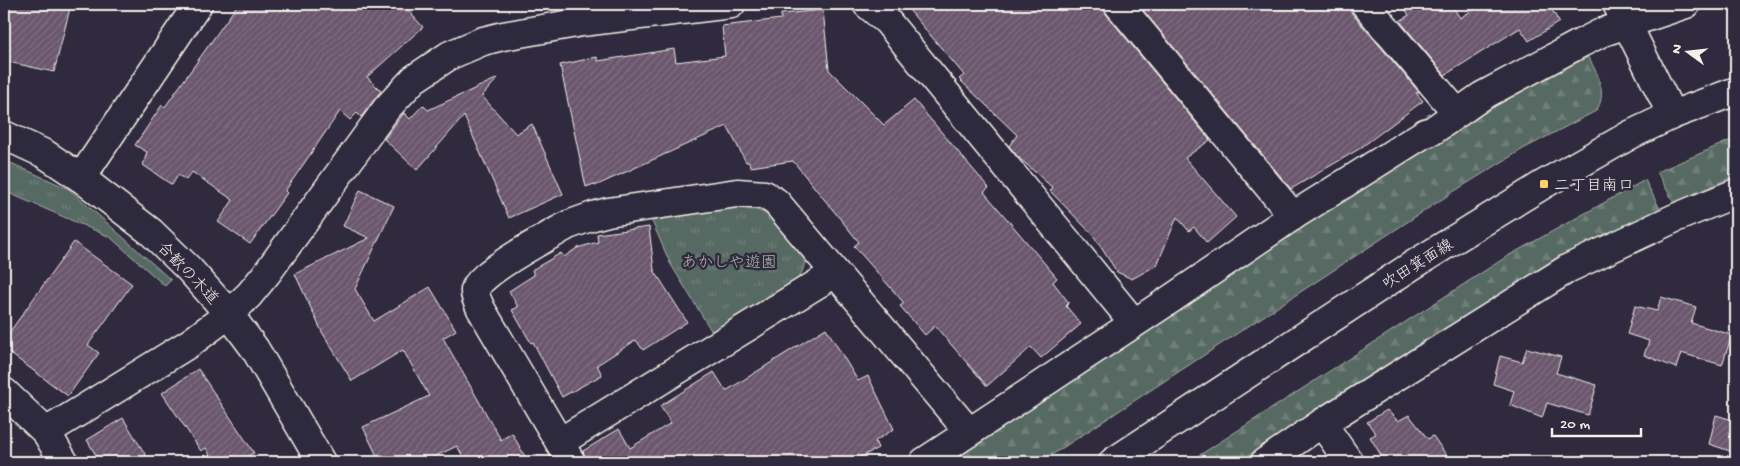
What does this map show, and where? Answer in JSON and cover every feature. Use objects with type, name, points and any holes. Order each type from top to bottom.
[{"type":"street","points":[[81,178],[198,4]]},
{"type":"street","points":[[46,432],[190,343],[229,314],[268,273],[387,108],[414,79],[450,55],[483,41],[615,11],[731,4]]},
{"type":"street","points":[[868,4],[887,21],[1134,323]]},
{"type":"street","points":[[1118,4],[1293,216]]},
{"type":"street","points":[[1365,4],[1457,113]]},
{"type":"street","points":[[924,462],[1293,216],[1425,133],[1432,131],[1482,96],[1604,32],[1622,14],[1686,4]]},
{"type":"street","points":[[1622,14],[1672,115]]},
{"type":"street","name":"吹田箕面線","points":[[1113,462],[1413,265],[1544,184],[1630,135],[1672,115],[1736,91]]},
{"type":"street","name":"合歓の木道","points":[[4,135],[44,154],[81,178],[151,232],[189,269],[229,314],[255,349],[321,462]]},
{"type":"street","points":[[835,273],[565,452],[477,300],[475,291],[487,274],[499,266],[568,225],[593,216],[737,193],[765,194],[772,198],[969,432]]},
{"type":"street","points":[[1265,462],[1322,423],[1569,268],[1675,218],[1736,193]]},
{"type":"street","points":[[4,392],[46,432],[64,462]]},
{"type":"street","points":[[1322,423],[1349,462]]},
{"type":"green space","points":[[1587,56],[1595,69],[1600,83],[1600,104],[1596,111],[1523,149],[1453,192],[1041,462],[949,462],[1428,146],[1506,99]]},
{"type":"green space","points":[[1736,138],[1736,175],[1674,203],[1657,172]]},
{"type":"green space","points":[[4,160],[69,189],[171,280],[165,286],[110,237],[4,191]]},
{"type":"green space","points":[[1645,180],[1660,209],[1549,264],[1349,389],[1238,462],[1189,462],[1506,257]]},
{"type":"green space","name":"あかしや遊園","points":[[732,208],[754,209],[767,215],[798,248],[804,258],[804,268],[796,281],[712,332],[670,263],[651,219]]},
{"type":"building","points":[[8,4],[71,4],[54,72],[4,61],[4,22]]},
{"type":"building","points":[[238,4],[402,4],[423,27],[367,77],[381,91],[361,117],[357,113],[350,120],[340,111],[285,191],[287,193],[250,244],[218,222],[233,200],[192,172],[186,180],[178,175],[172,185],[143,165],[147,152],[135,145],[162,105],[165,107]]},
{"type":"building","points":[[904,4],[1103,4],[1106,14],[1210,140],[1185,158],[1236,217],[1207,243],[1194,227],[1189,231],[1177,217],[1157,265],[1132,279],[1117,272],[1093,235],[1050,191],[1053,188],[1017,156],[1009,146],[1017,135],[959,79],[964,75]]},
{"type":"building","points":[[1138,4],[1344,4],[1419,92],[1416,93],[1423,101],[1359,149],[1291,189]]},
{"type":"building","points":[[1402,4],[1451,4],[1460,18],[1482,4],[1558,4],[1551,8],[1559,22],[1529,41],[1520,28],[1445,75],[1400,21],[1409,15]]},
{"type":"building","points":[[823,10],[829,70],[884,125],[914,100],[989,188],[984,192],[1057,278],[1053,282],[1069,303],[1066,306],[1081,324],[1041,358],[1031,347],[987,386],[935,326],[925,335],[900,306],[904,303],[854,246],[859,242],[793,161],[750,167],[749,162],[746,162],[727,126],[595,186],[594,184],[586,187],[560,65],[597,57],[598,61],[674,49],[676,62],[725,56],[722,26],[781,19],[781,14]]},
{"type":"building","points":[[498,78],[482,96],[516,134],[532,124],[563,194],[509,218],[464,116],[417,170],[384,139],[404,113],[410,119],[423,105],[428,110]]},
{"type":"building","points":[[360,190],[394,206],[355,289],[374,321],[430,287],[456,330],[443,338],[501,440],[512,433],[528,462],[461,462],[465,460],[457,446],[423,462],[380,462],[363,427],[429,396],[403,350],[352,381],[322,332],[295,274],[369,238],[343,226]]},
{"type":"building","points":[[649,227],[654,270],[687,322],[643,350],[636,340],[597,365],[602,375],[562,397],[533,342],[531,343],[512,310],[518,307],[509,291],[534,275],[532,270],[561,253],[564,257],[577,248],[598,242],[597,234]]},
{"type":"building","points":[[74,242],[132,284],[88,345],[99,353],[68,396],[4,349],[4,340]]},
{"type":"building","points":[[1661,297],[1696,307],[1691,323],[1732,335],[1722,365],[1681,353],[1676,368],[1644,355],[1649,341],[1627,334],[1635,306],[1657,311]]},
{"type":"building","points":[[826,328],[858,381],[868,376],[894,429],[875,441],[878,448],[851,462],[587,462],[583,451],[619,429],[630,448],[671,423],[660,406],[714,372],[726,391]]},
{"type":"building","points":[[1527,348],[1561,357],[1556,373],[1597,385],[1588,415],[1547,403],[1542,418],[1510,405],[1514,391],[1493,384],[1500,356],[1522,362]]},
{"type":"building","points":[[198,369],[254,453],[236,462],[214,462],[206,448],[201,451],[162,393]]},
{"type":"building","points":[[1387,410],[1398,421],[1409,415],[1428,439],[1433,436],[1451,462],[1372,462],[1382,457],[1370,437],[1376,434],[1367,422]]},
{"type":"building","points":[[1716,415],[1736,421],[1736,453],[1709,444]]},
{"type":"building","points":[[123,418],[150,462],[100,462],[87,440]]},
{"type":"place","name":"二丁目南口","points":[[1544,184]]}]
